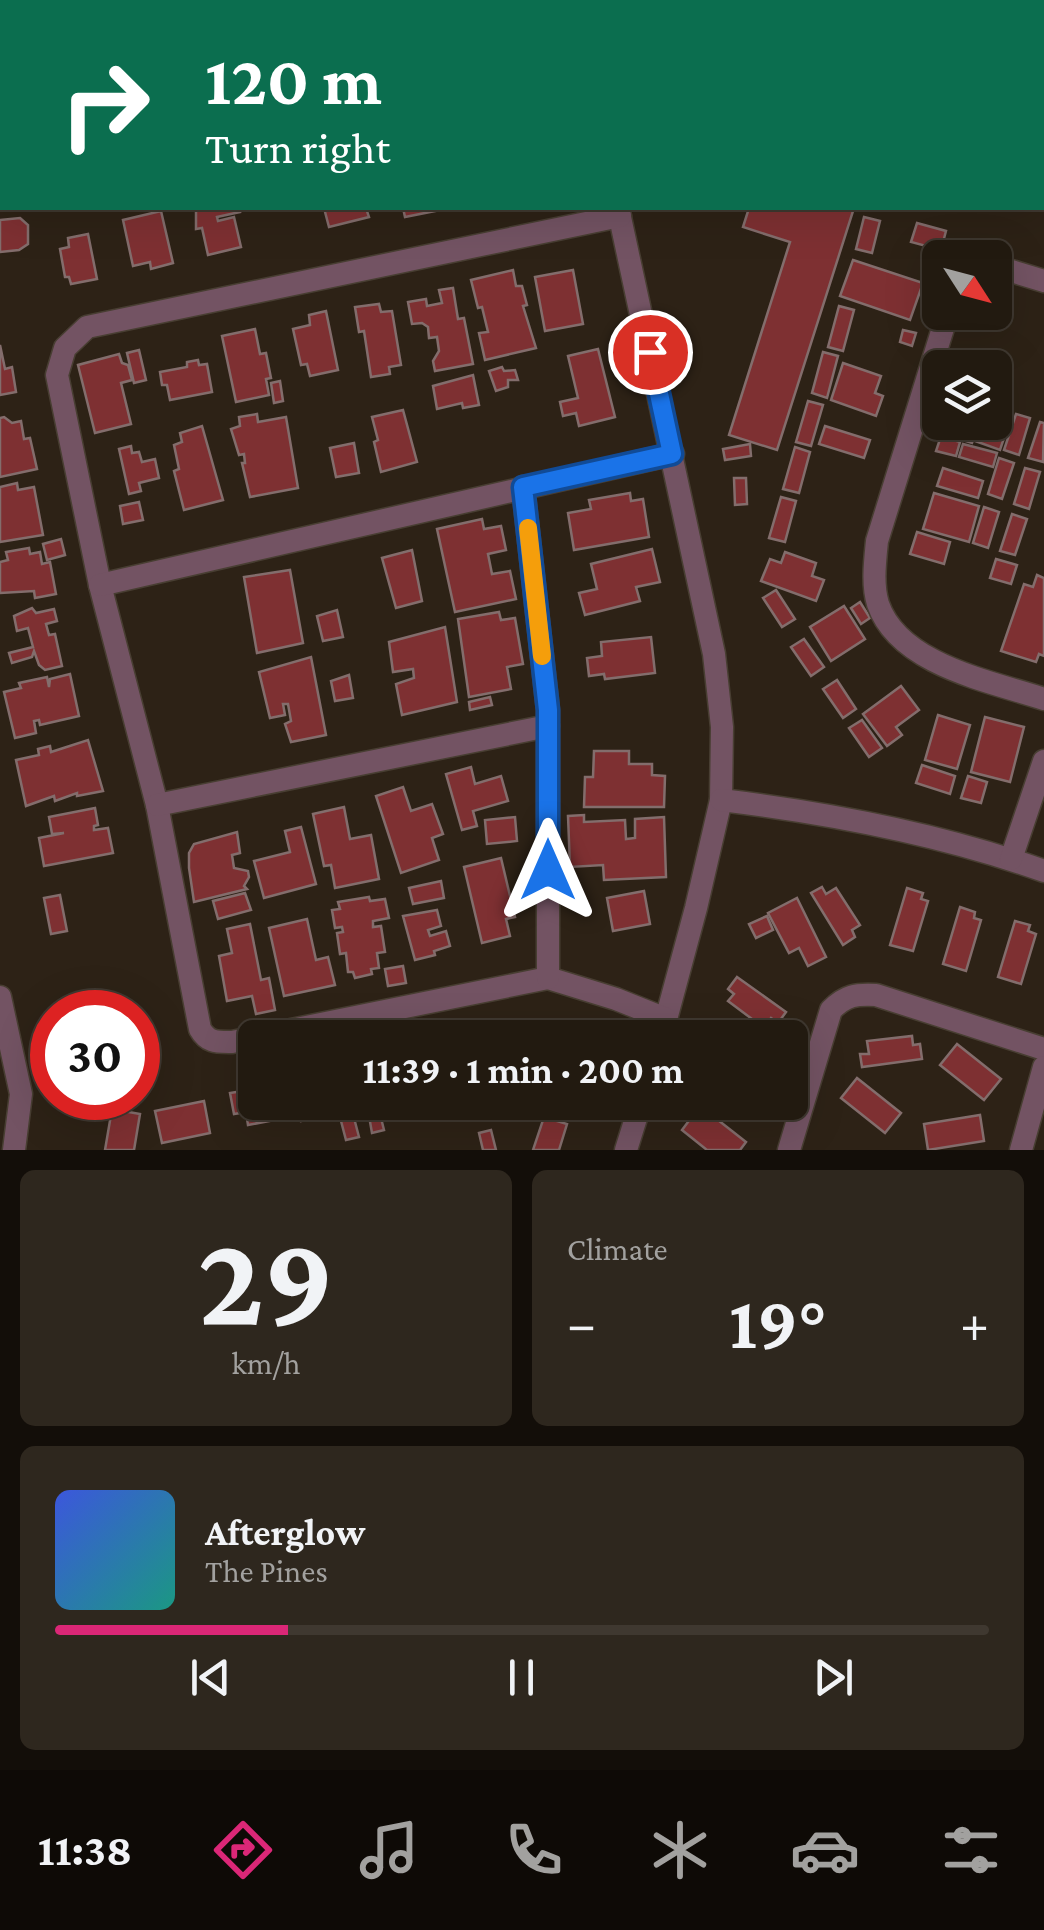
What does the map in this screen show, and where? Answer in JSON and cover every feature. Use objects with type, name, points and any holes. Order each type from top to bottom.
[{"type":"street","points":[[651,1020],[616,999],[548,978],[232,1042],[214,1042],[204,1037],[157,804],[100,584],[57,376],[66,348],[87,327],[619,212],[720,690],[721,800],[666,1020]]},
{"type":"street","points":[[1012,271],[1044,281]]},
{"type":"street","points":[[942,330],[877,541],[874,571],[878,604],[898,635],[924,658],[1044,700]]},
{"type":"street","points":[[100,584],[672,454]]},
{"type":"street","points":[[523,487],[548,726],[548,978]]},
{"type":"street","points":[[157,804],[548,726]]},
{"type":"street","points":[[1010,859],[1044,761]]},
{"type":"street","points":[[721,800],[819,812],[1044,871]]},
{"type":"street","points":[[788,1150],[831,1010],[855,994],[876,995],[1044,1049]]},
{"type":"street","points":[[0,997],[21,1094],[14,1150]]},
{"type":"street","points":[[1021,1150],[1044,1067]]},
{"type":"street","points":[[626,1150],[635,1120]]},
{"type":"building","points":[[196,210],[240,210],[217,217],[218,221],[234,217],[241,247],[208,255],[202,228],[196,229]]},
{"type":"building","points":[[325,210],[367,210],[369,217],[329,227]]},
{"type":"building","points":[[403,210],[440,210],[405,217]]},
{"type":"building","points":[[748,210],[853,210],[777,450],[729,435],[790,242],[743,227]]},
{"type":"building","points":[[161,211],[173,263],[151,269],[150,262],[133,266],[123,220]]},
{"type":"building","points":[[864,217],[880,221],[872,253],[856,249]]},
{"type":"building","points":[[20,218],[28,225],[28,244],[19,250],[0,252],[0,220]]},
{"type":"building","points":[[917,223],[946,231],[944,240],[922,240],[922,245],[911,242]]},
{"type":"building","points":[[88,234],[97,279],[71,284],[69,277],[65,277],[60,249],[69,247],[68,238]]},
{"type":"building","points":[[853,260],[922,283],[910,320],[840,296]]},
{"type":"building","points":[[513,270],[516,286],[522,286],[527,305],[523,306],[536,348],[485,360],[479,333],[488,332],[471,280]]},
{"type":"building","points":[[573,270],[583,324],[545,331],[535,277]]},
{"type":"building","points":[[453,288],[458,319],[464,318],[473,364],[435,371],[437,337],[429,338],[428,327],[422,323],[412,324],[408,302],[426,299],[427,306],[442,303],[439,290]]},
{"type":"building","points":[[379,304],[381,312],[392,311],[401,365],[389,367],[390,374],[371,377],[364,331],[359,332],[355,307]]},
{"type":"building","points":[[839,306],[854,310],[843,351],[828,347]]},
{"type":"building","points":[[326,311],[338,370],[310,376],[307,364],[301,365],[293,329],[310,325],[309,315]]},
{"type":"building","points":[[255,329],[260,354],[266,353],[271,378],[266,379],[269,395],[236,402],[222,336]]},
{"type":"building","points":[[903,330],[916,333],[912,346],[900,342]]},
{"type":"building","points":[[0,345],[5,369],[12,367],[16,392],[0,395]]},
{"type":"building","points":[[598,349],[615,417],[579,426],[576,413],[563,416],[560,402],[578,398],[568,356]]},
{"type":"building","points":[[139,350],[146,380],[134,383],[127,353]]},
{"type":"building","points":[[823,352],[838,356],[827,398],[812,393]]},
{"type":"building","points":[[119,354],[122,363],[128,365],[132,380],[121,383],[131,424],[95,433],[78,365]]},
{"type":"building","points":[[198,360],[199,365],[207,364],[212,392],[170,400],[160,372],[187,367],[187,362]]},
{"type":"building","points":[[843,363],[881,376],[875,393],[883,396],[876,416],[831,400]]},
{"type":"building","points":[[502,367],[504,371],[515,370],[518,380],[508,380],[508,387],[496,391],[489,371]]},
{"type":"building","points":[[473,375],[479,405],[463,408],[462,403],[437,409],[433,386]]},
{"type":"building","points":[[280,381],[283,401],[274,403],[271,383]]},
{"type":"building","points":[[808,401],[823,405],[811,446],[796,442]]},
{"type":"building","points":[[403,410],[417,462],[381,472],[372,417]]},
{"type":"building","points":[[257,414],[258,422],[286,417],[298,488],[250,497],[242,463],[244,454],[239,455],[231,429],[240,426],[239,417]]},
{"type":"building","points":[[1016,414],[1030,418],[1019,455],[1004,450],[1007,440],[1012,440]]},
{"type":"building","points":[[0,418],[12,423],[21,421],[24,439],[30,438],[37,469],[0,477]]},
{"type":"building","points":[[1040,422],[1044,423],[1043,462],[1028,458]]},
{"type":"building","points":[[202,426],[223,500],[184,510],[174,471],[179,469],[174,445],[182,442],[180,433]]},
{"type":"building","points":[[825,426],[870,440],[864,458],[819,444]]},
{"type":"building","points":[[940,440],[960,442],[956,456],[936,451]]},
{"type":"building","points":[[975,440],[1003,440],[1000,450]]},
{"type":"building","points":[[354,443],[359,473],[336,477],[330,448]]},
{"type":"building","points":[[750,444],[751,456],[725,460],[723,449]]},
{"type":"building","points":[[963,444],[997,453],[993,467],[959,457]]},
{"type":"building","points":[[131,446],[132,453],[139,452],[142,462],[155,459],[159,478],[139,483],[141,491],[129,494],[119,449]]},
{"type":"building","points":[[795,447],[810,452],[799,493],[783,489]]},
{"type":"building","points":[[999,458],[1014,463],[1002,499],[988,494]]},
{"type":"building","points":[[943,468],[983,481],[978,498],[937,486]]},
{"type":"building","points":[[1025,468],[1040,472],[1029,509],[1014,504]]},
{"type":"building","points":[[734,478],[746,478],[747,504],[735,505]]},
{"type":"building","points":[[17,483],[18,490],[34,487],[43,535],[0,542],[0,487]]},
{"type":"building","points":[[630,493],[631,501],[643,499],[649,537],[574,550],[568,513],[591,509],[589,500]]},
{"type":"building","points":[[934,493],[979,506],[969,542],[923,529]]},
{"type":"building","points":[[781,497],[796,501],[785,542],[769,538]]},
{"type":"building","points":[[139,502],[143,520],[123,524],[120,506]]},
{"type":"building","points":[[984,507],[999,512],[988,548],[973,543]]},
{"type":"building","points":[[1012,514],[1027,519],[1015,555],[1000,551]]},
{"type":"building","points":[[482,519],[484,529],[501,526],[506,550],[488,554],[492,574],[510,571],[516,599],[455,612],[437,529]]},
{"type":"building","points":[[917,532],[950,542],[944,564],[910,554]]},
{"type":"building","points":[[61,539],[65,555],[47,560],[43,544]]},
{"type":"building","points":[[29,548],[30,554],[40,552],[42,564],[50,562],[56,594],[35,598],[34,591],[0,593],[0,562],[8,560],[6,552]]},
{"type":"building","points":[[652,549],[660,582],[636,587],[640,601],[585,615],[579,593],[597,589],[591,564]]},
{"type":"building","points":[[412,550],[422,601],[396,608],[382,558]]},
{"type":"building","points":[[785,552],[816,563],[812,576],[824,580],[816,601],[761,581],[770,559],[781,563]]},
{"type":"building","points":[[996,559],[1017,565],[1011,584],[990,578]]},
{"type":"building","points":[[290,570],[303,643],[257,653],[244,577]]},
{"type":"building","points":[[1037,575],[1044,578],[1044,656],[1039,654],[1036,662],[1001,651],[1024,584],[1033,587]]},
{"type":"building","points":[[776,590],[795,619],[782,627],[763,598]]},
{"type":"building","points":[[860,602],[870,618],[861,624],[851,608]]},
{"type":"building","points":[[844,606],[865,639],[831,661],[810,627]]},
{"type":"building","points":[[32,608],[36,613],[54,609],[57,621],[46,624],[49,635],[55,634],[62,666],[45,670],[34,651],[32,657],[12,663],[9,653],[33,647],[28,628],[17,631],[14,616]]},
{"type":"building","points":[[337,610],[343,637],[323,641],[317,616]]},
{"type":"building","points":[[499,612],[501,620],[515,618],[523,664],[507,667],[511,689],[469,697],[458,619]]},
{"type":"building","points":[[445,627],[457,702],[402,715],[396,684],[414,678],[413,669],[393,672],[389,642]]},
{"type":"building","points":[[651,637],[655,673],[605,679],[604,674],[589,676],[587,658],[602,656],[601,642]]},
{"type":"building","points":[[804,639],[824,667],[811,676],[791,647]]},
{"type":"building","points":[[311,657],[326,735],[291,742],[285,724],[291,721],[288,704],[283,704],[285,715],[270,718],[259,672]]},
{"type":"building","points":[[70,674],[79,716],[40,725],[39,720],[34,721],[36,733],[15,738],[4,692],[21,688],[19,683],[47,677],[49,687],[50,679]]},
{"type":"building","points":[[349,675],[353,698],[335,701],[331,681]]},
{"type":"building","points":[[837,680],[856,709],[843,718],[823,689]]},
{"type":"building","points":[[901,686],[919,710],[896,727],[902,735],[887,746],[863,714]]},
{"type":"building","points":[[490,697],[492,705],[470,710],[469,702]]},
{"type":"building","points":[[938,715],[970,725],[957,769],[925,760]]},
{"type":"building","points":[[985,717],[1024,727],[1010,782],[971,772]]},
{"type":"building","points":[[862,720],[882,748],[869,757],[849,728]]},
{"type":"building","points":[[88,740],[103,791],[77,793],[55,801],[54,796],[26,806],[16,760],[39,755],[38,749],[50,746],[51,752]]},
{"type":"building","points":[[594,751],[629,751],[629,764],[652,764],[652,775],[665,776],[664,807],[584,807],[585,777],[593,777]]},
{"type":"building","points":[[922,765],[955,776],[950,794],[916,783]]},
{"type":"building","points":[[471,767],[475,784],[501,776],[508,801],[473,811],[477,826],[462,830],[446,774]]},
{"type":"building","points":[[968,776],[987,782],[981,803],[961,798]]},
{"type":"building","points":[[403,787],[411,811],[432,804],[443,834],[432,838],[439,860],[401,873],[376,796]]},
{"type":"building","points":[[344,807],[350,839],[371,835],[379,879],[335,888],[331,865],[324,866],[313,814]]},
{"type":"building","points":[[95,808],[98,825],[94,830],[108,828],[113,853],[44,866],[39,838],[64,833],[52,834],[49,817]]},
{"type":"building","points":[[584,815],[584,822],[625,820],[626,839],[635,838],[635,819],[664,817],[666,877],[604,880],[603,865],[570,867],[568,816]]},
{"type":"building","points":[[515,817],[517,841],[487,844],[485,820]]},
{"type":"building","points":[[301,827],[316,884],[264,898],[254,861],[290,852],[285,831]]},
{"type":"building","points":[[237,832],[240,853],[232,855],[234,868],[248,871],[244,886],[247,889],[194,902],[189,853],[194,844]]},
{"type":"building","points":[[501,858],[515,917],[506,919],[510,936],[482,943],[464,867]]},
{"type":"building","points":[[441,881],[444,898],[413,904],[409,888]]},
{"type":"building","points":[[822,887],[826,894],[836,888],[860,925],[852,930],[855,937],[843,945],[811,893]]},
{"type":"building","points":[[907,888],[923,893],[921,899],[928,901],[913,951],[890,945]]},
{"type":"building","points":[[644,891],[650,924],[613,931],[607,898]]},
{"type":"building","points":[[245,893],[251,910],[218,919],[213,901]]},
{"type":"building","points":[[60,895],[67,931],[51,934],[44,898]]},
{"type":"building","points":[[369,897],[370,901],[385,899],[389,918],[373,921],[373,927],[381,926],[385,952],[377,953],[379,968],[355,978],[353,972],[348,972],[346,953],[340,954],[337,933],[343,932],[342,927],[335,928],[332,910],[340,909],[338,902]]},
{"type":"building","points":[[797,898],[826,957],[808,966],[799,948],[789,953],[768,913]]},
{"type":"building","points":[[960,907],[975,912],[974,918],[981,920],[966,971],[943,964]]},
{"type":"building","points":[[437,910],[441,926],[428,930],[430,936],[446,931],[450,946],[415,960],[403,916]]},
{"type":"building","points":[[767,916],[773,930],[756,938],[749,924]]},
{"type":"building","points":[[307,919],[316,960],[328,957],[335,985],[284,996],[269,928]]},
{"type":"building","points":[[1015,921],[1030,925],[1028,931],[1036,934],[1021,984],[998,977]]},
{"type":"building","points":[[250,924],[261,980],[269,978],[275,1010],[256,1014],[252,996],[227,1001],[219,956],[232,953],[227,929]]},
{"type":"building","points":[[403,966],[406,983],[388,986],[385,969]]},
{"type":"building","points":[[737,977],[786,1012],[780,1020],[753,1020],[728,1001],[734,994],[728,989]]},
{"type":"building","points":[[912,1036],[913,1045],[920,1044],[922,1059],[862,1067],[860,1054],[869,1054],[867,1041]]},
{"type":"building","points":[[957,1044],[1001,1079],[984,1100],[940,1065]]},
{"type":"building","points":[[857,1078],[901,1113],[885,1133],[841,1098]]},
{"type":"building","points":[[238,1092],[238,1113],[234,1114],[230,1093]]},
{"type":"building","points":[[204,1101],[210,1133],[162,1143],[157,1120],[160,1110]]},
{"type":"building","points":[[980,1115],[984,1141],[928,1150],[924,1124]]},
{"type":"building","points":[[110,1120],[139,1120],[134,1150],[105,1150]]},
{"type":"building","points":[[247,1120],[274,1120],[248,1125]]},
{"type":"building","points":[[355,1120],[359,1137],[346,1140],[341,1121]]},
{"type":"building","points":[[370,1120],[382,1120],[384,1130],[372,1133]]},
{"type":"building","points":[[543,1120],[567,1124],[559,1150],[533,1150]]},
{"type":"building","points":[[690,1120],[718,1120],[746,1142],[740,1150],[707,1150],[682,1130]]},
{"type":"building","points":[[491,1130],[496,1150],[483,1150],[479,1133]]},
{"type":"slow traffic","points":[[528,528],[542,656]]},
{"type":"route","points":[[548,870],[548,710],[523,487],[672,454],[650,352]]}]
